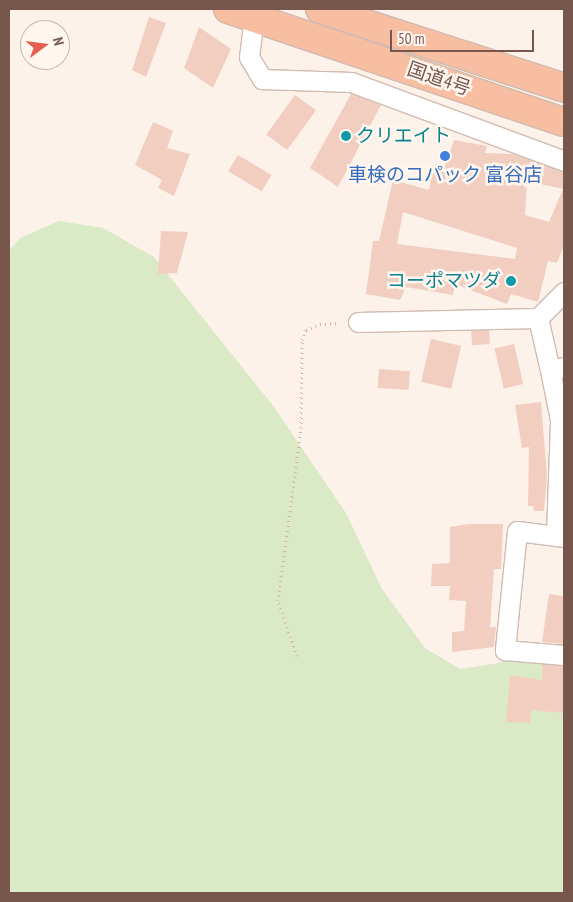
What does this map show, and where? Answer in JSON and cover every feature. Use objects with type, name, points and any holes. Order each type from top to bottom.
[{"type":"highway","name":"国道4号","points":[[228,9],[564,122]]},
{"type":"highway","name":"国道4号","points":[[320,9],[564,88]]},
{"type":"street","points":[[254,17],[249,57],[262,79],[350,82],[564,161]]},
{"type":"street","points":[[358,322],[538,318],[564,292]]},
{"type":"street","points":[[538,318],[557,368],[560,420],[560,536],[517,531],[505,650],[564,655]]},
{"type":"path","points":[[297,656],[278,601],[301,428],[302,340],[306,330],[320,324],[358,322]]},
{"type":"green space","points":[[59,221],[103,228],[154,257],[274,407],[346,513],[382,589],[425,648],[460,669],[498,663],[564,642],[564,893],[9,893],[9,251],[20,238]]},
{"type":"building","points":[[149,17],[166,23],[146,77],[132,70]]},
{"type":"building","points":[[199,27],[231,49],[213,88],[184,68]]},
{"type":"building","name":"クリエイト","points":[[351,94],[381,105],[338,187],[310,168]]},
{"type":"building","points":[[295,95],[316,110],[287,150],[266,135]]},
{"type":"building","points":[[153,122],[173,131],[167,148],[190,154],[174,196],[158,188],[162,180],[135,165]]},
{"type":"building","points":[[454,140],[487,146],[485,153],[513,154],[564,172],[564,245],[557,263],[548,261],[538,302],[511,294],[507,304],[455,284],[453,295],[406,287],[400,300],[366,294],[373,241],[379,241],[393,180],[429,190],[433,169],[444,169]],"holes":[[[527,181],[563,189],[549,222],[525,215]],[[403,212],[517,248],[515,259],[397,244]]]},
{"type":"building","points":[[238,155],[271,175],[262,191],[228,171]]},
{"type":"building","points":[[161,231],[188,232],[177,273],[158,274]]},
{"type":"building","points":[[489,330],[490,344],[472,345],[471,331]]},
{"type":"building","points":[[431,339],[461,346],[451,389],[421,382]]},
{"type":"building","points":[[514,344],[523,384],[504,388],[495,348]]},
{"type":"building","points":[[379,369],[410,371],[409,390],[378,388]]},
{"type":"building","points":[[541,402],[547,476],[544,511],[534,511],[533,506],[528,506],[529,447],[522,448],[515,405]]},
{"type":"building","points":[[469,524],[503,524],[501,569],[494,569],[490,627],[496,627],[494,647],[452,652],[452,632],[464,631],[466,601],[449,600],[450,586],[431,586],[432,564],[450,563],[450,527]]},
{"type":"building","points":[[549,594],[564,596],[564,644],[542,642]]},
{"type":"building","points":[[542,664],[564,666],[564,713],[531,710],[530,723],[506,722],[510,675],[542,680]]},
{"type":"place","name":"クリエイト","points":[[346,136]]},
{"type":"place","name":"車検のコパック 富谷店","points":[[445,156]]},
{"type":"place","name":"コーポマツダ","points":[[511,281]]}]
